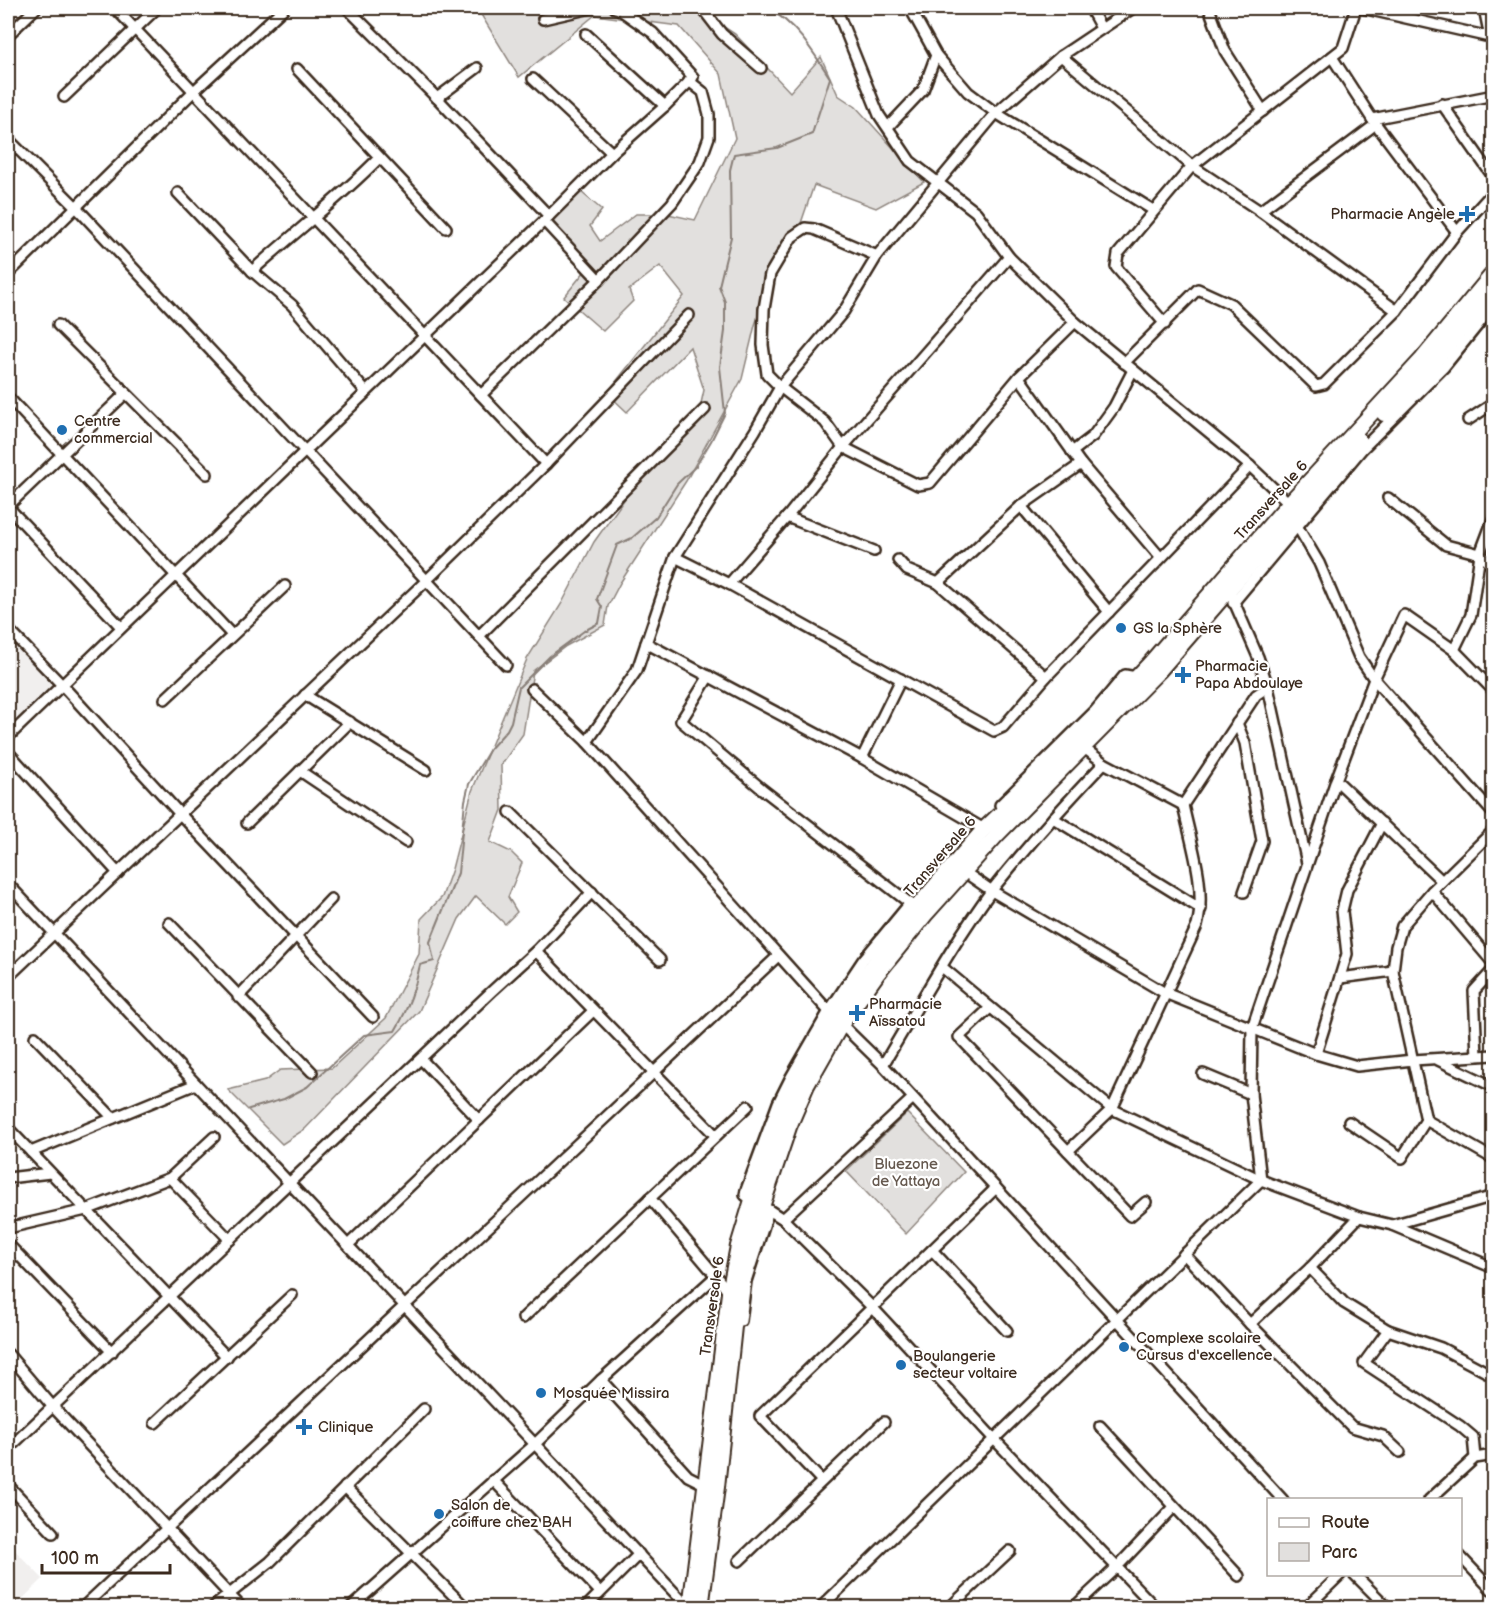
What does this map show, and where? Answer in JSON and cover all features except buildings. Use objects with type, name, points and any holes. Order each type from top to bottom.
[{"type":"main road","name":"Transversale 6","points":[[689,1608],[729,1293],[738,1246],[761,1205],[782,1105],[835,1018],[913,905],[982,827],[1159,671],[1232,596],[1293,515],[1494,272]]},
{"type":"main road","name":"Transversale 6","points":[[701,1608],[737,1298],[747,1251],[789,1127],[835,1018],[878,973],[1072,746],[1416,388],[1431,366],[1492,298]]},
{"type":"street","points":[[8,35],[36,8]]},
{"type":"street","points":[[115,8],[546,464]]},
{"type":"street","points":[[64,97],[157,8]]},
{"type":"street","points":[[8,274],[194,91],[284,8]]},
{"type":"street","points":[[346,8],[437,98],[546,218],[598,280]]},
{"type":"street","points":[[543,19],[591,8]]},
{"type":"street","points":[[8,737],[693,77],[653,33],[615,8]]},
{"type":"street","points":[[702,8],[722,34],[761,68]]},
{"type":"street","points":[[836,8],[879,114],[910,161],[976,212],[1009,257],[1075,322],[1250,466],[1293,515],[1319,564],[1359,657],[1374,679],[1494,814]]},
{"type":"street","points":[[910,8],[936,55],[968,92],[996,113],[1153,210]]},
{"type":"street","points":[[1090,8],[1101,28]]},
{"type":"street","points":[[586,742],[637,670],[675,557],[755,431],[780,387],[844,311],[877,256],[996,113],[1061,56],[1133,8]]},
{"type":"street","points":[[1209,8],[1225,51],[1263,111]]},
{"type":"street","points":[[1165,324],[1116,267],[1118,254],[1192,165],[1343,48],[1356,8]]},
{"type":"street","points":[[1362,8],[1384,10],[1492,37],[1484,8]]},
{"type":"street","points":[[586,34],[665,106]]},
{"type":"street","points":[[888,127],[922,90],[936,55]]},
{"type":"street","points":[[1061,56],[1192,165],[1260,211],[1397,311]]},
{"type":"street","points":[[1332,57],[1374,121],[1457,232]]},
{"type":"street","points":[[437,98],[477,68]]},
{"type":"street","points":[[297,69],[446,228]]},
{"type":"street","points":[[533,79],[612,153]]},
{"type":"street","points":[[482,395],[672,203],[700,162],[709,137],[709,114],[702,92],[689,81]]},
{"type":"street","points":[[1260,211],[1374,121],[1442,104],[1494,95]]},
{"type":"street","points":[[1442,104],[1494,178]]},
{"type":"street","points":[[8,139],[76,207],[506,664]]},
{"type":"street","points":[[252,271],[313,217],[349,189],[379,158]]},
{"type":"street","points":[[1124,363],[1198,289],[1231,304],[1316,386],[1324,384],[1397,311],[1457,232],[1494,191]]},
{"type":"street","points":[[178,193],[252,271],[292,305],[366,392]]},
{"type":"street","points":[[877,256],[814,229],[805,228],[792,237],[770,274],[764,309],[763,345],[767,374],[825,422],[843,447],[918,485],[930,483],[1019,377],[1075,322]]},
{"type":"street","points":[[729,584],[843,447],[1009,257]]},
{"type":"street","points":[[8,977],[427,580],[546,464],[689,315]]},
{"type":"street","points":[[58,325],[207,474]]},
{"type":"street","points":[[1072,452],[1093,436],[1114,407],[1132,370]]},
{"type":"street","points":[[1019,377],[1081,464],[1160,557]]},
{"type":"street","points":[[121,627],[8,507],[125,394]]},
{"type":"street","points":[[8,397],[232,635]]},
{"type":"street","points":[[1468,420],[1494,403]]},
{"type":"street","points":[[479,636],[705,409]]},
{"type":"street","points":[[938,583],[1022,506],[1081,464]]},
{"type":"street","points":[[675,557],[729,584],[994,731],[1003,727],[1046,677],[1250,466]]},
{"type":"street","points":[[1388,498],[1446,545],[1480,554],[1494,567]]},
{"type":"street","points":[[1022,506],[1109,612]]},
{"type":"street","points":[[787,517],[873,551]]},
{"type":"street","points":[[1454,650],[1471,615],[1480,554],[1494,517]]},
{"type":"street","points":[[898,560],[907,570],[938,583],[1046,677]]},
{"type":"street","points":[[165,699],[285,586]]},
{"type":"street","points":[[1232,596],[1268,687],[1308,865]]},
{"type":"street","points":[[1261,1180],[1251,1094],[1252,1028],[1336,780],[1374,679],[1404,615],[1454,650],[1494,691]]},
{"type":"street","points":[[8,629],[373,1017]]},
{"type":"street","points":[[646,643],[862,758],[982,827]]},
{"type":"street","points":[[709,676],[681,721],[762,789],[913,905]]},
{"type":"street","points":[[862,758],[901,679]]},
{"type":"street","points":[[1068,1151],[1112,1109],[1197,926],[1201,909],[1201,890],[1184,805],[1256,695],[1268,687]]},
{"type":"street","points":[[532,689],[586,742],[835,1018],[883,1065],[1281,1498]]},
{"type":"street","points":[[305,695],[426,770]]},
{"type":"street","points":[[247,823],[350,722]]},
{"type":"street","points":[[1237,723],[1245,743],[1262,841],[1244,892]]},
{"type":"street","points":[[1072,746],[1184,805]]},
{"type":"street","points":[[8,753],[118,873]]},
{"type":"street","points":[[883,1065],[942,967],[992,891],[1053,818],[1104,763]]},
{"type":"street","points":[[300,771],[406,842]]},
{"type":"street","points":[[1336,780],[1442,881]]},
{"type":"street","points":[[510,812],[660,960]]},
{"type":"street","points":[[1053,818],[1201,909]]},
{"type":"street","points":[[1316,1054],[1347,954],[1342,911],[1347,890],[1382,823]]},
{"type":"street","points":[[1349,1122],[1402,1158],[1426,1120],[1393,971],[1396,947],[1402,926],[1432,891],[1494,830]]},
{"type":"street","points":[[963,871],[992,891],[1165,993],[1316,1054],[1357,1066],[1494,1055]]},
{"type":"street","points":[[8,884],[689,1608]]},
{"type":"street","points":[[1432,891],[1494,964]]},
{"type":"street","points":[[8,1449],[536,951],[592,892]]},
{"type":"street","points":[[238,997],[331,899]]},
{"type":"street","points":[[169,923],[312,1072]]},
{"type":"street","points":[[536,951],[716,1136]]},
{"type":"street","points":[[82,1608],[778,956]]},
{"type":"street","points":[[942,967],[1112,1109],[1261,1180],[1359,1217],[1392,1226],[1494,1269]]},
{"type":"street","points":[[1477,1056],[1474,992],[1494,969]]},
{"type":"street","points":[[1340,978],[1393,971]]},
{"type":"street","points":[[990,1008],[959,1037],[1130,1216],[1146,1202]]},
{"type":"street","points":[[348,1245],[593,1011]]},
{"type":"street","points":[[35,1037],[113,1118]]},
{"type":"street","points":[[421,1059],[479,1120]]},
{"type":"street","points":[[1436,1059],[1494,1087]]},
{"type":"street","points":[[1203,1074],[1251,1094]]},
{"type":"street","points":[[31,1152],[196,1084]]},
{"type":"street","points":[[783,1219],[913,1098]]},
{"type":"street","points":[[523,1318],[748,1106]]},
{"type":"street","points":[[1426,1120],[1494,1158]]},
{"type":"street","points":[[8,1128],[227,1357]]},
{"type":"street","points":[[8,1228],[86,1210],[170,1178],[214,1137]]},
{"type":"street","points":[[8,1178],[50,1173]]},
{"type":"street","points":[[170,1178],[230,1240]]},
{"type":"street","points":[[820,1608],[1261,1180]]},
{"type":"street","points":[[821,1480],[760,1416],[996,1188]]},
{"type":"street","points":[[1392,1226],[1494,1197]]},
{"type":"street","points":[[650,1198],[729,1293]]},
{"type":"street","points":[[761,1205],[783,1219],[873,1308],[993,1438],[1156,1608]]},
{"type":"street","points":[[1250,1324],[1310,1268],[1359,1217]]},
{"type":"street","points":[[8,1244],[111,1352]]},
{"type":"street","points":[[932,1250],[1007,1331]]},
{"type":"street","points":[[1185,1254],[1250,1324],[1352,1427],[1383,1436],[1400,1452]]},
{"type":"street","points":[[1310,1268],[1344,1303],[1388,1330],[1441,1348],[1494,1376]]},
{"type":"street","points":[[351,1607],[535,1444],[601,1380],[717,1276]]},
{"type":"street","points":[[155,1423],[292,1295]]},
{"type":"street","points":[[1388,1330],[1364,1363],[1473,1437],[1475,1458]]},
{"type":"street","points":[[8,1353],[53,1407],[242,1608]]},
{"type":"street","points":[[601,1380],[688,1476],[706,1485]]},
{"type":"street","points":[[212,1608],[270,1562],[424,1409]]},
{"type":"street","points":[[739,1561],[884,1422]]},
{"type":"street","points":[[1100,1426],[1239,1576]]},
{"type":"street","points":[[1431,1498],[1475,1458],[1494,1455]]},
{"type":"street","points":[[493,1480],[600,1592]]},
{"type":"street","points":[[8,1485],[53,1533]]},
{"type":"street","points":[[345,1487],[466,1608]]},
{"type":"street","points":[[1073,1608],[1117,1567],[1174,1507]]},
{"type":"street","points":[[949,1608],[1010,1551]]},
{"type":"street","points":[[585,1608],[639,1554]]},
{"type":"street","points":[[1462,1557],[1494,1592]]},
{"type":"street","points":[[1306,1608],[1340,1576]]},
{"type":"street","points":[[1355,1576],[1388,1608]]},
{"type":"street","points":[[8,1600],[11,1608]]},
{"type":"shaded area","points":[[8,632],[59,685],[8,734]]},
{"type":"shaded area","points":[[8,1543],[43,1579],[14,1607],[8,1596]]},
{"type":"green space","points":[[486,8],[695,8],[735,34],[790,92],[821,57],[838,95],[856,107],[924,182],[876,208],[814,185],[799,229],[774,272],[755,325],[742,379],[686,481],[620,583],[608,606],[605,625],[566,646],[533,671],[523,734],[501,765],[502,810],[490,842],[511,852],[522,863],[508,897],[517,912],[505,924],[476,896],[459,919],[419,1011],[305,1129],[282,1144],[228,1090],[265,1081],[280,1070],[332,1068],[386,1018],[419,954],[421,919],[442,897],[452,869],[472,791],[527,659],[562,603],[594,542],[636,483],[675,442],[700,408],[704,390],[690,347],[627,412],[607,393],[684,296],[660,266],[629,290],[633,301],[603,331],[564,297],[585,271],[543,227],[581,192],[602,210],[590,226],[600,241],[636,214],[668,214],[695,220],[735,138],[721,74],[679,26],[595,15],[519,77],[480,13]]},
{"type":"green space","name":"Bluezone de Yattaya","points":[[907,1113],[964,1172],[906,1234],[846,1171]]},
{"type":"waterway","points":[[249,1109],[284,1099],[307,1087],[364,1035],[395,1031],[404,1015],[420,965],[434,961],[430,942],[458,873],[465,801],[469,784],[490,749],[507,730],[519,687],[550,656],[599,623],[602,607],[597,599],[617,545],[632,538],[656,517],[677,484],[696,466],[725,413],[720,367],[725,331],[725,302],[719,286],[731,237],[730,170],[734,154],[777,148],[812,134],[830,78],[795,30],[767,8]]},
{"type":"place","name":"Pharmacie Angèle","points":[[1467,214]]},
{"type":"place","name":"Centre commercial","points":[[62,430]]},
{"type":"place","name":"GS la Sphère","points":[[1121,628]]},
{"type":"place","name":"Pharmacie Papa Abdoulaye","points":[[1183,675]]},
{"type":"place","name":"Pharmacie Aïssatou","points":[[857,1013]]},
{"type":"place","name":"Complexe scolaire Cursus d'excellence","points":[[1124,1347]]},
{"type":"place","name":"Boulangerie secteur voltaire","points":[[901,1365]]},
{"type":"place","name":"Mosquée Missira","points":[[541,1393]]},
{"type":"place","name":"Clinique","points":[[304,1427]]},
{"type":"place","name":"Salon de coiffure chez BAH","points":[[439,1514]]}]
